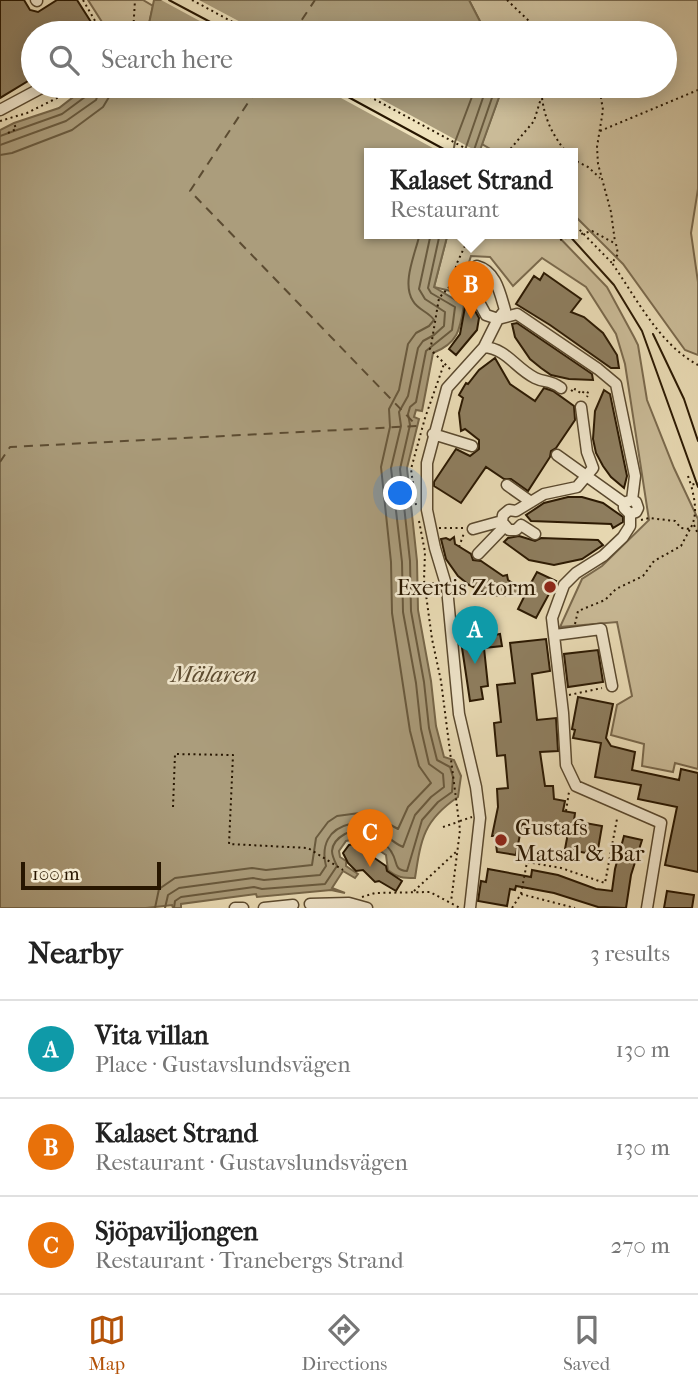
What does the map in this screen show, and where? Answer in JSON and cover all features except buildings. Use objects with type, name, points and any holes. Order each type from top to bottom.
[{"type":"street","points":[[0,110],[22,98]]},
{"type":"street","points":[[470,908],[479,815],[477,787],[459,715],[447,588],[427,510],[427,463],[447,387],[484,347],[498,319],[505,310],[498,286],[483,267],[477,266],[471,270],[469,284],[486,315],[498,319],[517,314],[616,384],[635,476],[628,501]]},
{"type":"street","points":[[484,347],[495,348],[537,380],[552,381],[562,386]]},
{"type":"street","points":[[516,511],[544,494],[577,487],[593,468],[587,452],[581,407]]},
{"type":"street","points":[[433,434],[472,446]]},
{"type":"street","points":[[556,455],[587,477],[628,501],[636,502],[638,508],[630,514],[630,526],[623,537],[603,556],[576,573],[564,585],[552,618],[562,696],[566,765],[576,786],[661,823],[647,908]]},
{"type":"street","points":[[507,485],[531,502]]},
{"type":"street","points":[[478,554],[503,524],[503,515],[509,510],[516,511],[522,517],[521,525],[516,530],[509,530],[503,524]]},
{"type":"street","points":[[469,529],[503,524]]},
{"type":"street","points":[[521,525],[535,534]]},
{"type":"street","points":[[555,635],[601,629],[612,686]]},
{"type":"street","points":[[310,904],[356,906]]},
{"type":"street","points":[[264,908],[293,905]]},
{"type":"street","points":[[235,908],[243,908]]},
{"type":"path","points":[[83,0],[95,21]]},
{"type":"path","points":[[134,21],[135,0]]},
{"type":"path","points":[[192,0],[231,21]]},
{"type":"path","points":[[507,0],[529,21]]},
{"type":"path","points":[[599,132],[698,90]]},
{"type":"path","points":[[0,121],[27,113],[57,98]]},
{"type":"path","points":[[372,98],[465,148]]},
{"type":"path","points":[[511,148],[534,121],[541,98]]},
{"type":"path","points":[[542,98],[546,119],[555,139],[563,148]]},
{"type":"path","points":[[601,98],[603,110],[597,147],[600,179],[611,212],[618,254],[612,263]]},
{"type":"path","points":[[8,133],[16,129],[14,122]]},
{"type":"path","points":[[578,162],[588,167],[600,179]]},
{"type":"path","points":[[578,228],[612,263],[665,340],[682,356],[698,365]]},
{"type":"path","points":[[578,235],[592,231],[616,244]]},
{"type":"path","points":[[444,364],[430,349],[439,298],[451,285],[468,239]]},
{"type":"path","points":[[562,386],[574,392],[575,389],[582,394],[584,391],[589,394],[581,407]]},
{"type":"path","points":[[575,632],[578,611],[605,600],[616,589],[643,576],[654,561],[681,546],[693,523],[694,495],[688,476]]},
{"type":"path","points":[[691,485],[698,483]]},
{"type":"path","points":[[649,518],[675,521],[681,528],[690,529]]},
{"type":"path","points":[[693,523],[698,534]]},
{"type":"path","points":[[431,528],[469,529],[459,547]]},
{"type":"path","points":[[562,696],[612,686]]},
{"type":"path","points":[[173,807],[175,754],[233,755],[229,844],[308,848],[343,870]]},
{"type":"path","points":[[450,754],[458,822],[451,902]]},
{"type":"path","points":[[566,811],[568,793]]},
{"type":"path","points":[[443,827],[479,815]]},
{"type":"path","points":[[512,908],[521,894],[527,862],[561,868],[605,883],[617,819]]},
{"type":"path","points":[[413,891],[456,851]]},
{"type":"path","points":[[356,906],[363,896],[413,891],[430,892],[460,908]]},
{"type":"path","points":[[521,894],[575,908]]},
{"type":"shaded area","points":[[88,0],[143,0],[153,6],[150,21],[101,21]]},
{"type":"shaded area","points":[[469,0],[698,0],[698,189],[691,233],[698,282],[698,355],[685,350],[623,264],[578,219],[578,148],[489,148],[482,144],[499,98],[677,98],[677,21],[480,21]]},
{"type":"shaded area","points":[[446,239],[561,239],[607,287],[638,345],[647,400],[698,519],[698,769],[675,763],[673,772],[642,766],[644,744],[611,735],[617,705],[632,696],[617,622],[560,627],[582,579],[602,566],[649,520],[625,364],[616,334],[586,287],[542,258],[513,286],[490,257],[471,256],[459,293],[434,287]]},
{"type":"water","points":[[154,0],[469,0],[480,21],[150,21]]},
{"type":"water","name":"Mälaren","points":[[72,98],[499,98],[481,148],[364,148],[364,239],[446,239],[434,287],[464,305],[461,322],[453,340],[433,353],[422,411],[416,410],[414,417],[419,419],[407,468],[417,561],[418,610],[436,726],[444,757],[454,760],[461,776],[458,797],[438,814],[426,831],[415,878],[392,873],[388,870],[386,855],[361,838],[346,841],[339,851],[340,857],[346,861],[346,866],[358,874],[355,878],[343,871],[332,888],[345,893],[331,890],[257,897],[256,894],[181,904],[181,908],[173,908],[172,905],[146,908],[0,908],[0,130],[59,108]]},
{"type":"pier","points":[[161,0],[199,0],[238,21],[200,21]]},
{"type":"pier","points":[[341,98],[379,98],[471,148],[433,148]]},
{"type":"ferry route","points":[[301,21],[315,0]]},
{"type":"ferry route","points":[[0,462],[10,447],[417,426],[190,191],[251,98]]},
{"type":"tram line","points":[[169,0],[208,21]]},
{"type":"tram line","points":[[350,98],[442,148]]},
{"type":"tram line","points":[[572,239],[614,285],[642,331],[698,487]]},
{"type":"tram line","points":[[653,334],[684,399],[698,441]]},
{"type":"place","name":"Kalaset Strand","points":[[471,319]]},
{"type":"place","name":"Exertis Ztorm","points":[[550,587]]},
{"type":"place","name":"Vita villan","points":[[475,664]]},
{"type":"place","name":"Gustafs Matsal & Bar","points":[[501,840]]},
{"type":"place","name":"Sjöpaviljongen","points":[[370,867]]}]
